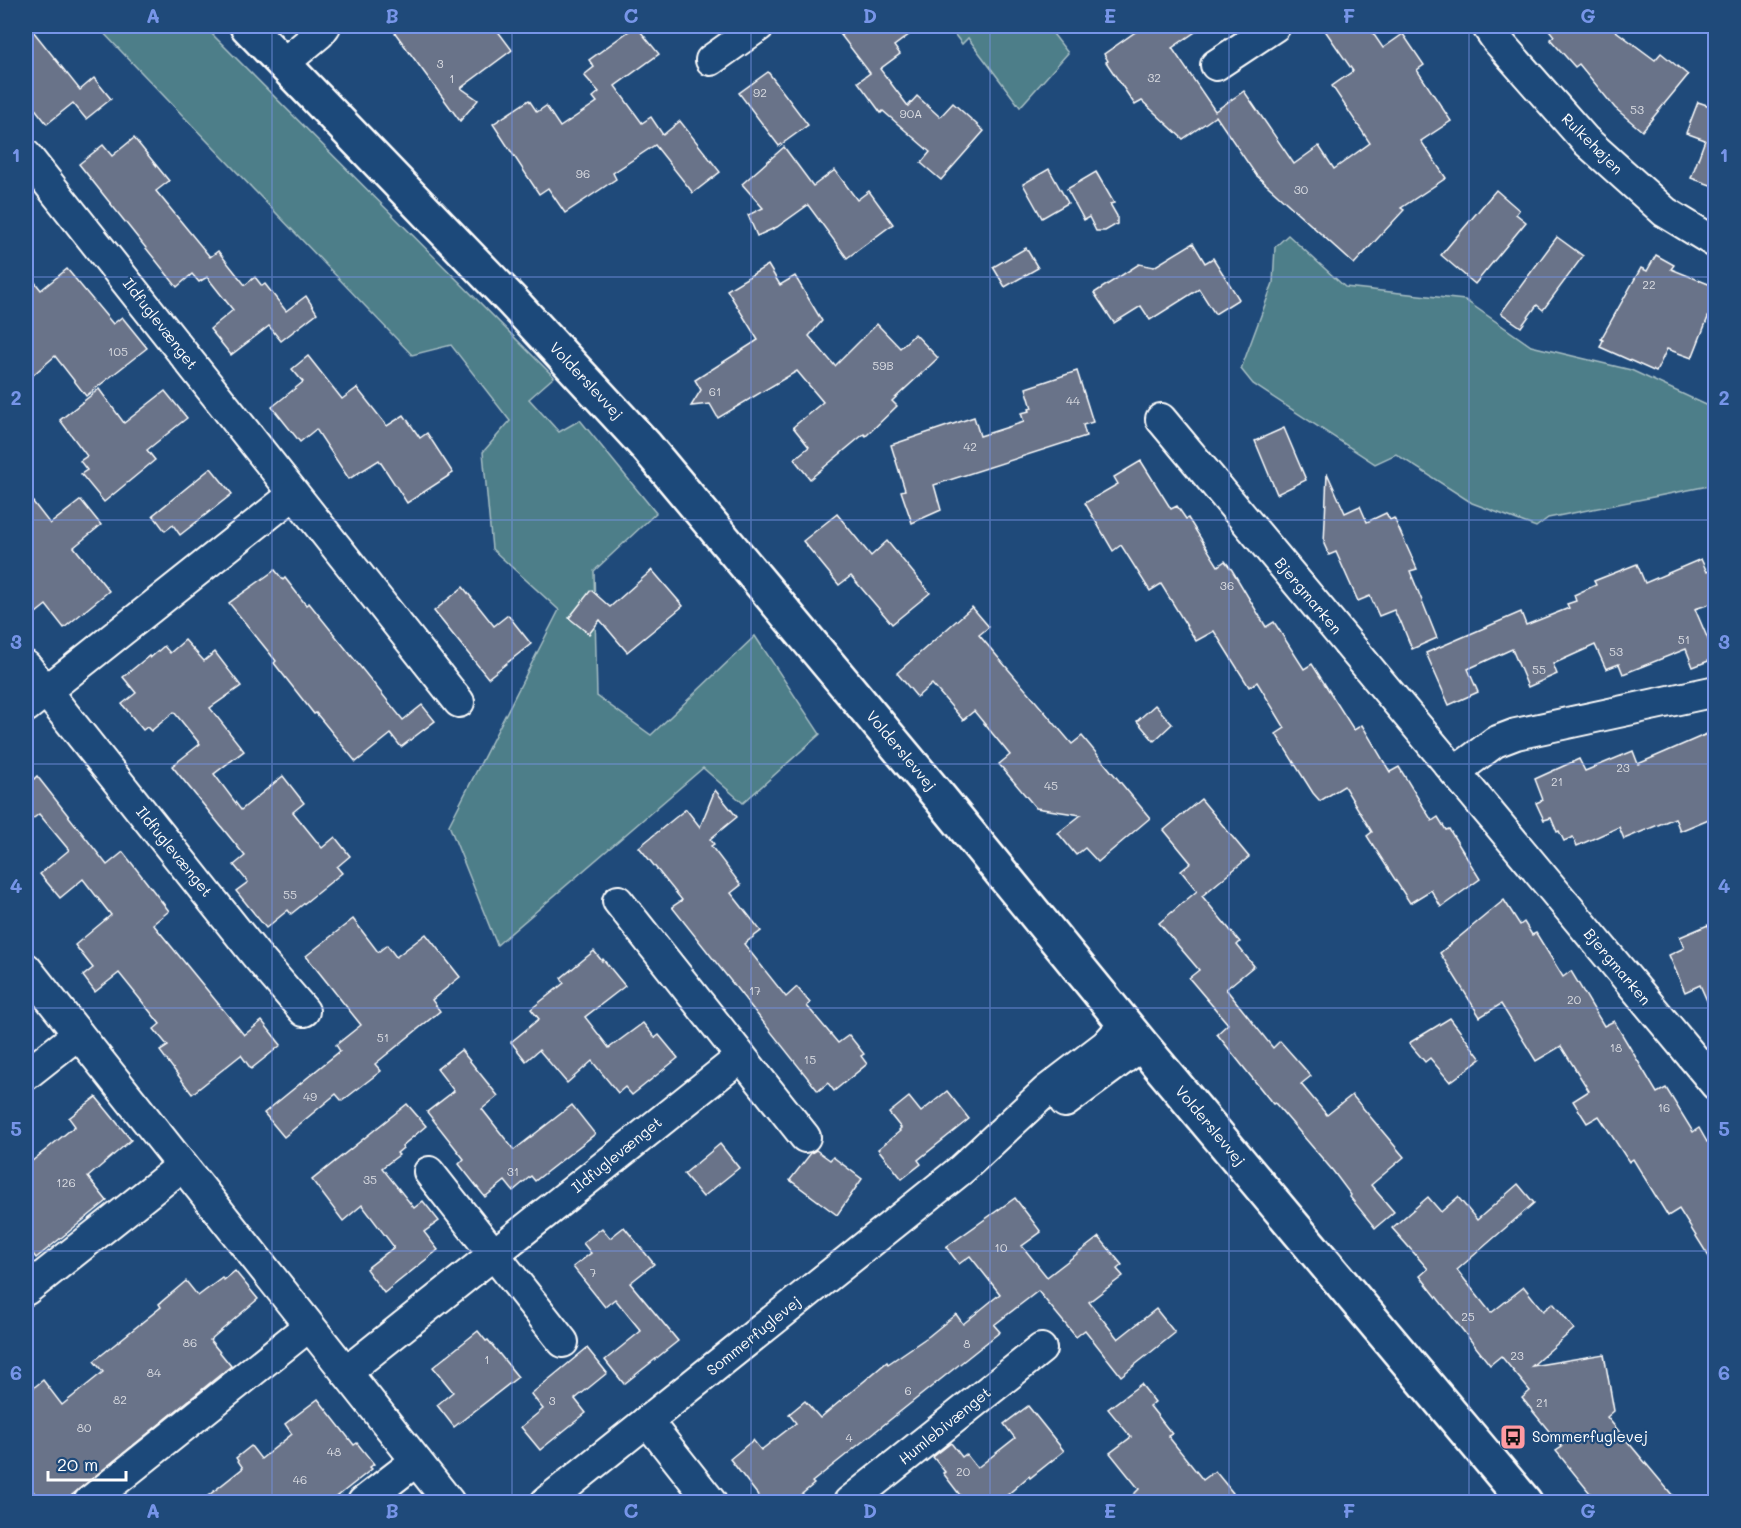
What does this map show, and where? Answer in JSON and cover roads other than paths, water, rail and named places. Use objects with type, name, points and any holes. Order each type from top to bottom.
[{"type":"street","name":"Volderslevvej","points":[[246,26],[513,302],[646,446],[941,799],[1133,1035],[1525,1503]]},
{"type":"street","points":[[284,63],[319,34],[325,26]]},
{"type":"street","points":[[711,60],[759,26]]},
{"type":"street","points":[[1216,65],[1275,26]]},
{"type":"street","name":"Rulkehøjen","points":[[1487,26],[1585,140],[1665,212],[1716,243]]},
{"type":"street","name":"Ildfuglevænget","points":[[26,155],[459,702]]},
{"type":"street","name":"Bjergmarken","points":[[1161,420],[1714,1079]]},
{"type":"street","points":[[36,699],[294,494]]},
{"type":"street","name":"Ildfuglevænget","points":[[26,666],[36,699],[304,1011]]},
{"type":"street","points":[[1455,772],[1495,741],[1515,734],[1716,691]]},
{"type":"street","points":[[618,901],[805,1137]]},
{"type":"street","points":[[26,968],[449,1503]]},
{"type":"street","points":[[26,1075],[78,1034]]},
{"type":"street","name":"Sommerfuglevej","points":[[546,1503],[962,1169],[1061,1104],[1133,1035]]},
{"type":"street","name":"Ildfuglevænget","points":[[346,1372],[741,1057]]},
{"type":"street","points":[[26,1290],[182,1166]]},
{"type":"street","points":[[429,1172],[563,1342]]},
{"type":"street","points":[[89,1503],[309,1326]]},
{"type":"street","name":"Humlebivænget","points":[[849,1503],[1041,1349]]},
{"type":"street","points":[[647,1421],[711,1503]]},
{"type":"street","points":[[363,1503],[416,1461]]},
{"type":"place","name":"Sommerfuglevej","points":[[1513,1437]]}]
